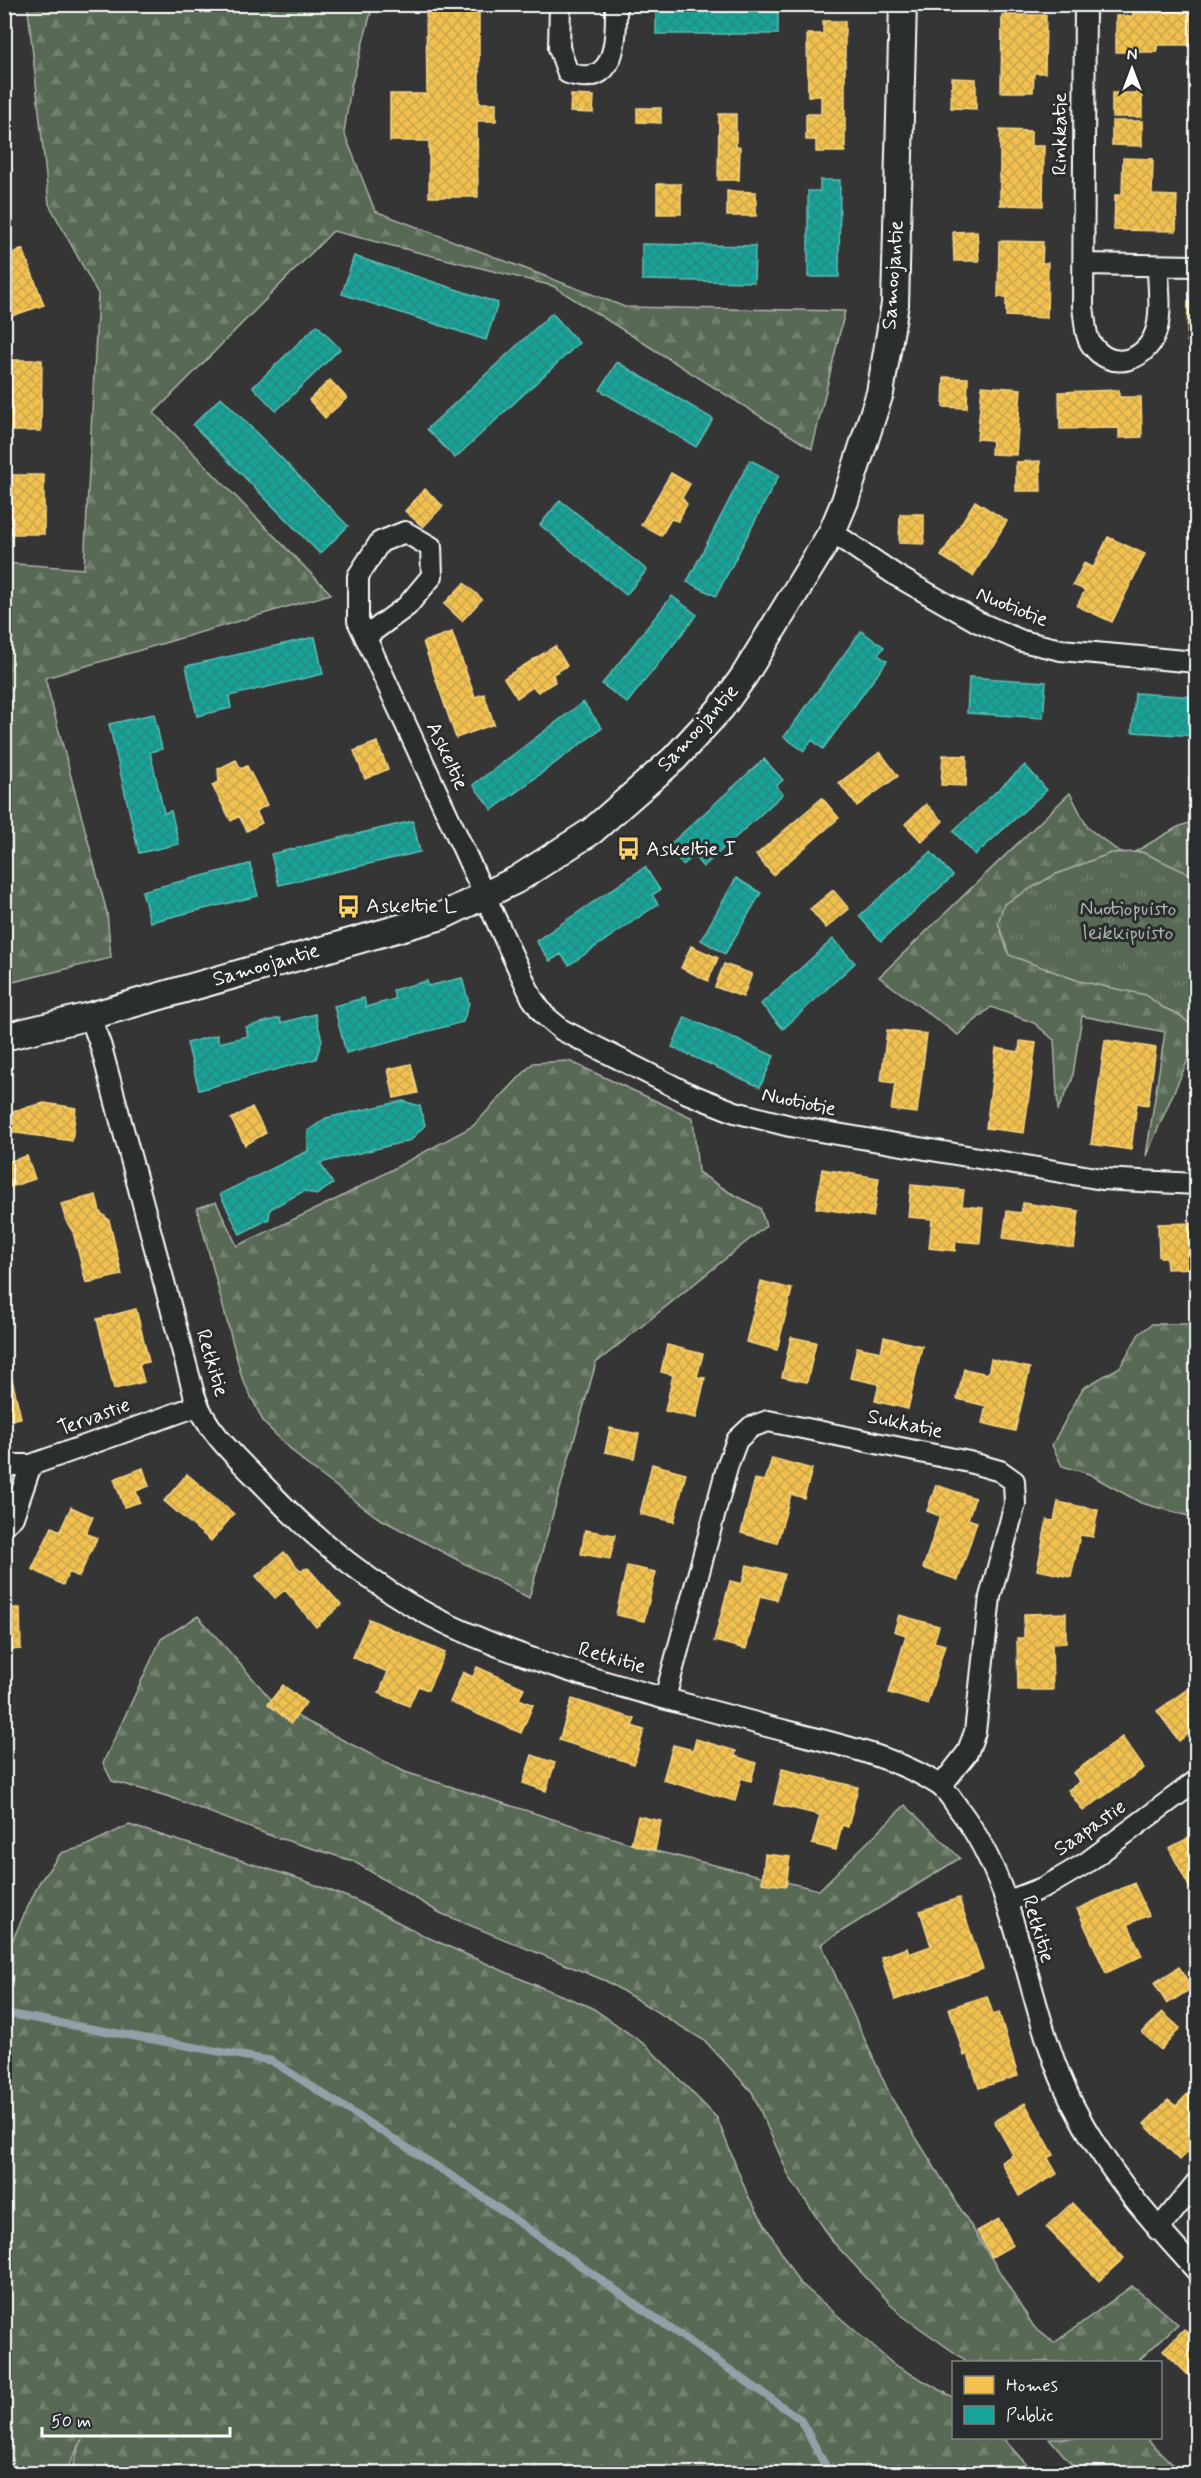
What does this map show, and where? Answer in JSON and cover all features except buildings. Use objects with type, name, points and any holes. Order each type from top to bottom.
[{"type":"street","points":[[560,4],[559,48],[568,73],[579,76],[596,75],[610,62],[615,47],[616,4]]},
{"type":"street","name":"Samoojantie","points":[[4,1037],[90,1016],[442,916],[485,897],[516,880],[592,831],[674,759],[720,708],[744,676],[832,532],[845,501],[880,393],[895,304],[903,4]]},
{"type":"street","name":"Rinkkatie","points":[[1085,4],[1083,308],[1090,343],[1104,356],[1121,362],[1137,357],[1149,344],[1157,328],[1158,267]]},
{"type":"street","points":[[1084,264],[1197,266]]},
{"type":"street","name":"Askeltie","points":[[365,637],[407,606],[432,576],[430,548],[405,532],[380,542],[358,576],[358,621],[365,637],[485,897]]},
{"type":"street","name":"Nuotiotie","points":[[832,532],[897,576],[937,599],[978,622],[1022,641],[1061,650],[1197,662]]},
{"type":"street","name":"Nuotiotie","points":[[485,897],[532,998],[544,1015],[562,1030],[696,1097],[735,1113],[790,1126],[1101,1179],[1197,1184]]},
{"type":"street","name":"Retkitie","points":[[90,1016],[101,1047],[197,1406],[221,1440],[296,1519],[376,1582],[429,1615],[498,1646],[587,1678],[887,1759],[942,1786],[980,1838],[1006,1902],[1033,1995],[1057,2068],[1072,2103],[1099,2152],[1158,2229],[1197,2270]]},
{"type":"street","name":"Tervastie","points":[[4,1465],[31,1465],[197,1406]]},
{"type":"street","name":"Sukkatie","points":[[665,1698],[728,1464],[738,1440],[751,1427],[768,1421],[969,1462],[1000,1471],[1014,1481],[1015,1504],[990,1598],[975,1731],[967,1753],[942,1786]]},
{"type":"street","points":[[4,1525],[13,1518],[31,1465]]},
{"type":"street","name":"Saapastie","points":[[1006,1902],[1046,1887],[1086,1863],[1197,1781]]},
{"type":"street","points":[[1158,2229],[1197,2183]]},
{"type":"green space","points":[[24,5],[373,5],[351,87],[344,132],[375,211],[625,307],[845,311],[812,449],[553,286],[333,231],[154,413],[331,594],[45,678],[107,913],[111,958],[5,984],[5,563],[84,569],[98,294],[49,204],[28,9]]},
{"type":"green space","points":[[1070,793],[1088,828],[1126,857],[1178,827],[1196,820],[1196,1041],[1146,1156],[1165,1032],[1082,1016],[1072,1081],[1058,1109],[1054,1040],[1034,1023],[991,1007],[958,1035],[879,977]]},
{"type":"green space","name":"Nuotiopuisto leikkipuisto","points":[[1142,852],[1196,877],[1196,1029],[1178,1014],[1162,1007],[1146,995],[1079,981],[1009,955],[998,923],[1004,904],[1054,875],[1111,853]]},
{"type":"green space","points":[[569,1061],[693,1118],[698,1172],[760,1208],[766,1226],[596,1363],[529,1598],[377,1517],[306,1464],[264,1423],[242,1378],[197,1208],[216,1202],[237,1246],[341,1197],[473,1126],[533,1063]]},
{"type":"green space","points":[[1152,1324],[1196,1324],[1196,1518],[1141,1503],[1089,1474],[1062,1466],[1052,1445],[1083,1388],[1120,1367],[1139,1334]]},
{"type":"green space","points":[[198,1616],[277,1706],[405,1772],[647,1849],[819,1890],[905,1805],[960,1858],[821,1944],[892,2099],[1034,2327],[1054,2343],[1132,2286],[1178,2324],[1138,2361],[967,2361],[901,2315],[834,2243],[790,2178],[752,2092],[705,2041],[606,1981],[440,1913],[353,1861],[269,1835],[167,1796],[112,1781],[103,1763],[161,1639]]},
{"type":"green space","points":[[129,1825],[300,1879],[355,1900],[427,1937],[591,2007],[647,2046],[717,2118],[748,2196],[798,2281],[893,2364],[952,2396],[952,2439],[1004,2439],[1034,2473],[70,2473],[82,2439],[65,2473],[5,2473],[5,1956],[39,1883],[61,1853],[83,1847]]},
{"type":"green space","points":[[1050,2439],[1147,2439],[1181,2473],[1079,2473]]},
{"type":"waterway","points":[[4,2013],[272,2061],[461,2182],[800,2419],[830,2474]]},
{"type":"place","name":"Askeltie I","points":[[628,849]]},
{"type":"place","name":"Askeltie L","points":[[348,906]]}]
